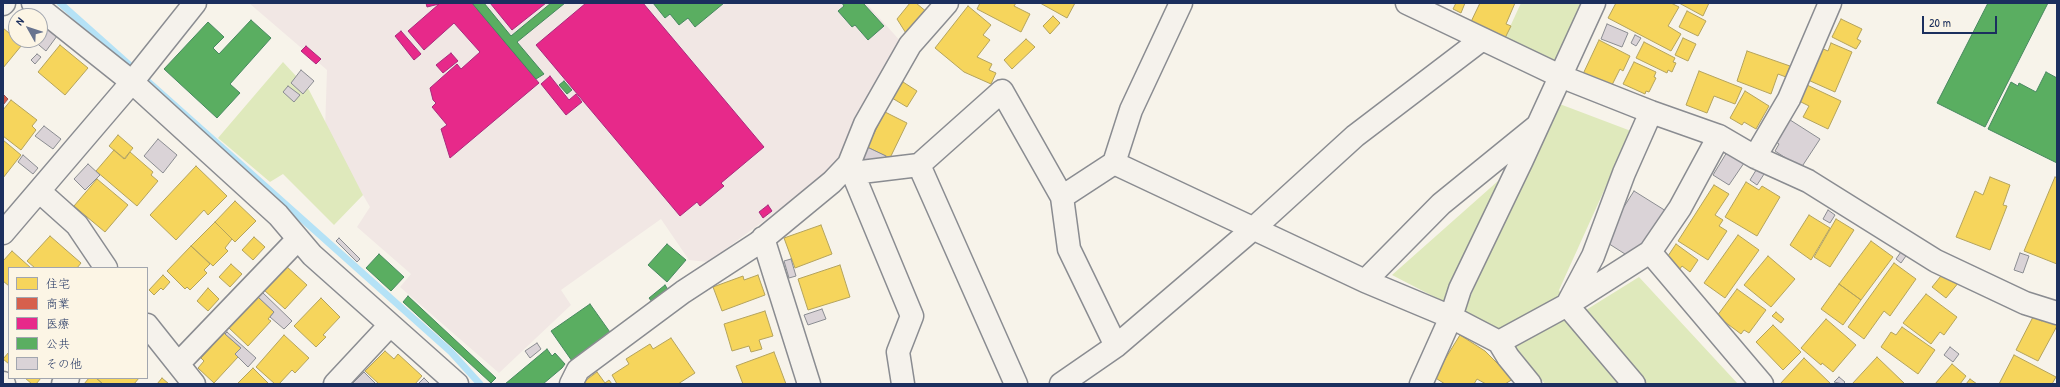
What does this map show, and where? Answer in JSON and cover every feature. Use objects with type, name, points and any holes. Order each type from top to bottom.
[{"type":"street","points":[[34,3],[132,82],[278,215],[312,256],[457,384]]},
{"type":"street","points":[[3,233],[132,82],[195,3]]},
{"type":"street","points":[[903,384],[898,352],[912,316],[851,168],[865,124],[910,46],[947,3]]},
{"type":"street","points":[[1062,197],[1114,163],[1131,110],[1181,3]]},
{"type":"street","points":[[1407,3],[1481,40],[1560,76],[1651,112],[1719,136],[1755,157],[1808,181],[1936,261],[2025,303],[2057,312]]},
{"type":"street","points":[[1422,384],[1451,318],[1460,289],[1594,3]]},
{"type":"street","points":[[1755,157],[1789,99],[1830,3]]},
{"type":"street","points":[[1061,384],[1116,346],[1254,228],[1355,136],[1481,40]]},
{"type":"street","points":[[571,384],[578,370],[683,292],[763,238],[851,168],[919,165],[1002,92],[1062,197],[1069,249],[1116,346]]},
{"type":"street","points":[[1567,305],[1593,256],[1624,173],[1651,112]]},
{"type":"street","points":[[1365,281],[1441,204],[1537,126]]},
{"type":"street","points":[[1499,342],[1567,305],[1650,252],[1680,208],[1719,136]]},
{"type":"street","points":[[1114,163],[1365,281],[1451,318],[1499,342],[1508,357],[1530,384]]},
{"type":"street","points":[[919,165],[1016,384]]},
{"type":"street","points":[[39,191],[77,225],[105,267]]},
{"type":"street","points":[[763,238],[808,384]]},
{"type":"street","points":[[178,364],[298,239]]},
{"type":"street","points":[[1650,252],[1762,384]]},
{"type":"street","points":[[1567,305],[1634,384]]},
{"type":"street","points":[[335,384],[390,325]]},
{"type":"street","points":[[148,326],[194,384]]},
{"type":"shaded area","points":[[249,3],[866,3],[903,44],[830,172],[708,262],[689,260],[661,219],[561,290],[571,305],[499,373],[400,287],[411,274],[357,227],[370,207],[325,130],[327,70]]},
{"type":"green space","points":[[1521,3],[1585,3],[1556,67],[1503,42]]},
{"type":"green space","points":[[283,62],[309,90],[363,195],[334,225],[283,174],[270,182],[218,138]]},
{"type":"green space","points":[[1557,103],[1631,131],[1559,290],[1573,318],[1639,277],[1738,384],[1545,384],[1508,337],[1462,315]]},
{"type":"green space","points":[[1498,181],[1508,186],[1450,305],[1392,275]]},
{"type":"building: 住宅","points":[[910,3],[916,3],[928,13],[909,38],[897,19]]},
{"type":"building: 住宅","points":[[980,3],[1016,3],[1014,6],[1030,14],[1021,32],[977,9]]},
{"type":"building: 住宅","points":[[1040,3],[1075,3],[1067,18]]},
{"type":"building: 住宅","points":[[1456,3],[1465,3],[1461,13],[1453,9]]},
{"type":"building: 住宅","points":[[1480,3],[1515,3],[1506,24],[1511,26],[1502,44],[1468,28]]},
{"type":"building: 住宅","points":[[1616,3],[1671,3],[1679,7],[1668,26],[1681,34],[1671,51],[1608,18]]},
{"type":"building: 住宅","points":[[1679,3],[1709,3],[1703,16]]},
{"type":"building: 住宅","points":[[968,6],[991,25],[983,35],[990,40],[977,57],[992,64],[989,70],[996,73],[991,84],[964,72],[935,48]]},
{"type":"building: 住宅","points":[[1687,11],[1706,21],[1698,36],[1679,27]]},
{"type":"building: 住宅","points":[[1053,16],[1060,23],[1050,34],[1043,26]]},
{"type":"building: 住宅","points":[[1841,19],[1862,29],[1857,39],[1861,41],[1856,49],[1832,37]]},
{"type":"building: 住宅","points":[[3,28],[8,32],[8,48],[19,48],[3,68]]},
{"type":"building: 住宅","points":[[1683,38],[1696,44],[1688,61],[1675,55]]},
{"type":"building: 住宅","points":[[1026,39],[1035,47],[1012,69],[1004,60]]},
{"type":"building: 住宅","points":[[1599,40],[1630,56],[1623,71],[1620,69],[1611,87],[1583,74]]},
{"type":"building: 住宅","points":[[1644,42],[1675,58],[1673,62],[1676,63],[1672,72],[1668,70],[1667,73],[1636,58]]},
{"type":"building: 住宅","points":[[1831,43],[1852,52],[1835,92],[1808,80],[1821,48],[1828,51]]},
{"type":"building: 住宅","points":[[60,45],[88,68],[65,95],[38,72]]},
{"type":"building: 住宅","points":[[1747,51],[1790,66],[1786,77],[1778,74],[1771,94],[1737,81]]},
{"type":"building: 住宅","points":[[1634,62],[1656,72],[1654,77],[1656,78],[1649,92],[1646,91],[1645,94],[1623,84]]},
{"type":"building: 住宅","points":[[1699,71],[1742,88],[1735,104],[1714,96],[1707,113],[1686,105]]},
{"type":"building: 住宅","points":[[903,82],[917,91],[907,107],[892,98]]},
{"type":"building: 住宅","points":[[1807,85],[1841,101],[1828,129],[1803,117],[1809,106],[1799,101]]},
{"type":"building: 住宅","points":[[1745,91],[1769,106],[1756,129],[1744,122],[1742,125],[1730,118]]},
{"type":"building: 住宅","points":[[11,100],[37,120],[32,126],[36,130],[21,150],[3,136],[3,110]]},
{"type":"building: 住宅","points":[[885,112],[907,123],[890,158],[867,147]]},
{"type":"building: 住宅","points":[[118,135],[133,148],[124,159],[109,146]]},
{"type":"building: 住宅","points":[[3,140],[21,155],[3,178]]},
{"type":"building: 住宅","points":[[114,150],[125,159],[130,152],[153,172],[151,175],[158,181],[137,206],[96,171]]},
{"type":"building: 住宅","points":[[196,166],[227,196],[208,215],[204,210],[176,240],[150,215]]},
{"type":"building: 住宅","points":[[1990,177],[2010,185],[2003,205],[2007,206],[1990,250],[1956,237],[1975,191],[1983,195]]},
{"type":"building: 住宅","points":[[2055,177],[2057,178],[2057,264],[2024,251]]},
{"type":"building: 住宅","points":[[97,179],[128,205],[105,232],[74,206]]},
{"type":"building: 住宅","points":[[1746,182],[1759,190],[1762,186],[1780,197],[1757,236],[1725,217]]},
{"type":"building: 住宅","points":[[1714,185],[1729,194],[1715,215],[1723,220],[1719,226],[1727,231],[1708,260],[1678,241]]},
{"type":"building: 住宅","points":[[235,201],[256,221],[235,242],[215,222]]},
{"type":"building: 住宅","points":[[1809,215],[1830,228],[1811,260],[1790,245]]},
{"type":"building: 住宅","points":[[1836,219],[1854,230],[1830,267],[1814,257]]},
{"type":"building: 住宅","points":[[215,222],[232,239],[225,248],[228,251],[213,266],[191,246]]},
{"type":"building: 住宅","points":[[821,225],[832,254],[795,268],[784,238]]},
{"type":"building: 住宅","points":[[1738,235],[1759,250],[1725,298],[1704,283]]},
{"type":"building: 住宅","points":[[50,236],[81,263],[78,267],[34,267],[27,261]]},
{"type":"building: 住宅","points":[[254,237],[265,247],[253,260],[242,250]]},
{"type":"building: 住宅","points":[[1871,241],[1893,257],[1861,300],[1839,284]]},
{"type":"building: 住宅","points":[[1676,244],[1698,260],[1690,272],[1682,266],[1676,274],[1662,265]]},
{"type":"building: 住宅","points":[[191,246],[210,264],[204,270],[207,273],[190,290],[187,287],[185,289],[167,271]]},
{"type":"building: 住宅","points":[[12,251],[30,267],[8,267],[8,285],[3,281],[3,261]]},
{"type":"building: 住宅","points":[[1768,256],[1795,279],[1771,307],[1744,285]]},
{"type":"building: 住宅","points":[[1894,263],[1916,279],[1890,316],[1884,311],[1864,339],[1848,327]]},
{"type":"building: 住宅","points":[[231,264],[242,274],[230,287],[219,277]]},
{"type":"building: 住宅","points":[[840,265],[850,297],[808,310],[798,279]]},
{"type":"building: 住宅","points":[[286,266],[307,285],[285,309],[264,290]]},
{"type":"building: 住宅","points":[[1945,271],[1959,282],[1946,298],[1932,287]]},
{"type":"building: 住宅","points":[[163,275],[170,282],[163,290],[161,288],[154,295],[149,290]]},
{"type":"building: 住宅","points":[[758,275],[765,295],[722,311],[713,287],[743,276],[744,280]]},
{"type":"building: 住宅","points":[[1839,284],[1861,300],[1843,325],[1821,309]]},
{"type":"building: 住宅","points":[[208,288],[219,299],[208,311],[197,301]]},
{"type":"building: 住宅","points":[[1737,289],[1766,310],[1749,333],[1744,330],[1741,334],[1717,316]]},
{"type":"building: 住宅","points":[[1926,294],[1957,317],[1944,335],[1940,332],[1931,344],[1903,323]]},
{"type":"building: 住宅","points":[[258,297],[274,312],[268,319],[271,321],[248,346],[229,328]]},
{"type":"building: 住宅","points":[[321,298],[340,317],[323,335],[326,337],[316,347],[294,326]]},
{"type":"building: 住宅","points":[[765,311],[773,336],[759,340],[762,349],[751,352],[749,346],[732,351],[724,324]]},
{"type":"building: 住宅","points":[[1776,312],[1784,319],[1781,323],[1772,316]]},
{"type":"building: 住宅","points":[[2044,316],[2057,323],[2057,326],[2038,361],[2016,350],[2033,317],[2042,321]]},
{"type":"building: 住宅","points":[[1826,319],[1856,345],[1833,372],[1822,363],[1821,365],[1801,348]]},
{"type":"building: 住宅","points":[[1773,325],[1801,352],[1783,370],[1756,342]]},
{"type":"building: 住宅","points":[[1902,327],[1935,350],[1918,374],[1881,347],[1891,332],[1896,335]]},
{"type":"building: 住宅","points":[[224,333],[241,348],[235,354],[238,357],[214,383],[198,368],[204,361],[201,358]]},
{"type":"building: 住宅","points":[[284,335],[309,358],[295,373],[292,370],[279,384],[275,384],[256,367]]},
{"type":"building: 住宅","points":[[1460,335],[1485,351],[1513,379],[1505,384],[1486,384],[1477,379],[1474,384],[1445,384],[1434,377]]},
{"type":"building: 住宅","points":[[671,338],[695,373],[678,384],[617,384],[612,375],[629,364],[626,359],[650,344],[653,349]]},
{"type":"building: 住宅","points":[[385,351],[394,359],[398,354],[422,376],[415,384],[379,384],[365,371]]},
{"type":"building: 住宅","points":[[774,352],[786,384],[743,384],[736,366]]},
{"type":"building: 住宅","points":[[8,353],[8,363],[3,359]]},
{"type":"building: 住宅","points":[[2014,355],[2056,377],[2052,384],[1999,384]]},
{"type":"building: 住宅","points":[[1877,357],[1905,384],[1852,384]]},
{"type":"building: 住宅","points":[[1804,358],[1831,384],[1780,384]]},
{"type":"building: 住宅","points":[[1952,364],[1966,376],[1960,384],[1935,384]]},
{"type":"building: 住宅","points":[[253,368],[269,384],[237,384]]},
{"type":"building: 住宅","points":[[597,372],[605,383],[609,380],[612,384],[581,384]]},
{"type":"building: 住宅","points":[[162,378],[169,384],[157,384]]},
{"type":"building: 住宅","points":[[26,379],[40,379],[36,384],[32,384]]},
{"type":"building: 住宅","points":[[88,379],[97,379],[103,384],[84,384]]},
{"type":"building: 住宅","points":[[97,379],[138,379],[134,384],[103,384]]},
{"type":"building: 住宅","points":[[1970,379],[1977,384],[1966,384]]},
{"type":"building: 商業","points":[[3,94],[8,99],[3,105]]},
{"type":"building: 医療","points":[[426,3],[472,3],[539,83],[450,158],[441,129],[447,125],[432,107],[436,103],[433,100],[430,88],[457,64],[461,69],[480,52],[454,23],[424,50],[408,31],[439,4],[427,7]]},
{"type":"building: 医療","points":[[490,3],[546,3],[512,30]]},
{"type":"building: 医療","points":[[586,3],[643,3],[764,147],[721,183],[724,186],[700,206],[697,202],[680,216],[536,45]]},
{"type":"building: 医療","points":[[401,31],[421,54],[414,60],[395,36]]},
{"type":"building: 医療","points":[[306,46],[321,59],[316,64],[301,51]]},
{"type":"building: 医療","points":[[451,53],[458,61],[443,73],[436,65]]},
{"type":"building: 医療","points":[[550,76],[569,100],[576,94],[582,102],[566,115],[541,84]]},
{"type":"building: 医療","points":[[768,205],[772,211],[763,218],[759,212]]},
{"type":"building: 公共","points":[[472,3],[484,3],[511,36],[551,3],[565,3],[517,42],[544,74],[536,79]]},
{"type":"building: 公共","points":[[653,3],[724,3],[695,27],[688,18],[679,25],[670,14],[665,18]]},
{"type":"building: 公共","points":[[842,3],[863,3],[884,26],[868,40],[855,25],[852,27],[838,11],[844,6]]},
{"type":"building: 公共","points":[[1988,3],[2048,3],[1985,127],[1937,103]]},
{"type":"building: 公共","points":[[251,20],[271,38],[230,84],[240,93],[217,118],[164,69],[208,22],[224,37],[213,48],[219,54]]},
{"type":"building: 公共","points":[[2046,72],[2057,78],[2057,163],[1988,129],[2011,82],[2018,86],[2019,83],[2036,92]]},
{"type":"building: 公共","points":[[564,81],[572,90],[567,94],[559,85]]},
{"type":"building: 公共","points":[[667,244],[686,260],[667,282],[648,265]]},
{"type":"building: 公共","points":[[379,254],[404,277],[391,291],[366,268]]},
{"type":"building: 公共","points":[[665,285],[671,294],[655,306],[649,298]]},
{"type":"building: 公共","points":[[408,296],[496,378],[491,383],[403,302]]},
{"type":"building: 公共","points":[[590,304],[612,335],[572,361],[551,331]]},
{"type":"building: 公共","points":[[547,349],[552,356],[555,353],[565,364],[543,384],[505,384]]},
{"type":"building: その他","points":[[1607,24],[1628,33],[1622,47],[1601,39]]},
{"type":"building: その他","points":[[48,30],[57,36],[46,51],[42,48],[48,48]]},
{"type":"building: その他","points":[[1635,35],[1641,38],[1636,46],[1631,43]]},
{"type":"building: その他","points":[[37,54],[41,57],[35,64],[31,60]]},
{"type":"building: その他","points":[[301,70],[314,81],[303,94],[291,83]]},
{"type":"building: その他","points":[[288,86],[300,95],[294,102],[283,92]]},
{"type":"building: その他","points":[[1787,118],[1820,139],[1801,168],[1775,151],[1779,144],[1773,140]]},
{"type":"building: その他","points":[[44,126],[61,139],[53,149],[35,136]]},
{"type":"building: その他","points":[[158,139],[177,155],[163,173],[144,156]]},
{"type":"building: その他","points":[[867,147],[886,156],[882,165],[861,159]]},
{"type":"building: その他","points":[[1727,152],[1744,163],[1729,185],[1713,175]]},
{"type":"building: その他","points":[[23,155],[38,168],[33,174],[18,162]]},
{"type":"building: その他","points":[[88,164],[100,175],[85,190],[74,179]]},
{"type":"building: その他","points":[[1758,167],[1766,171],[1757,185],[1750,180]]},
{"type":"building: その他","points":[[1634,191],[1666,211],[1636,261],[1603,240]]},
{"type":"building: その他","points":[[1828,210],[1835,215],[1830,223],[1823,219]]},
{"type":"building: その他","points":[[339,238],[360,259],[357,262],[336,241]]},
{"type":"building: その他","points":[[1903,249],[1908,253],[1901,263],[1896,259]]},
{"type":"building: その他","points":[[2020,253],[2029,256],[2023,273],[2014,270]]},
{"type":"building: その他","points":[[791,259],[796,276],[789,278],[784,261]]},
{"type":"building: その他","points":[[262,292],[292,321],[284,329],[270,317],[274,312],[258,297]]},
{"type":"building: その他","points":[[822,309],[826,319],[808,325],[804,315]]},
{"type":"building: その他","points":[[227,332],[256,358],[248,367],[235,354],[241,348],[225,334]]},
{"type":"building: その他","points":[[537,343],[541,349],[530,358],[525,351]]},
{"type":"building: その他","points":[[1950,347],[1959,354],[1953,362],[1944,355]]},
{"type":"building: その他","points":[[364,372],[376,384],[352,384]]},
{"type":"building: その他","points":[[1839,377],[1845,382],[1843,384],[1834,382]]},
{"type":"building: その他","points":[[424,378],[430,384],[418,384]]},
{"type":"waterway","points":[[60,3],[451,352],[480,384]]}]
